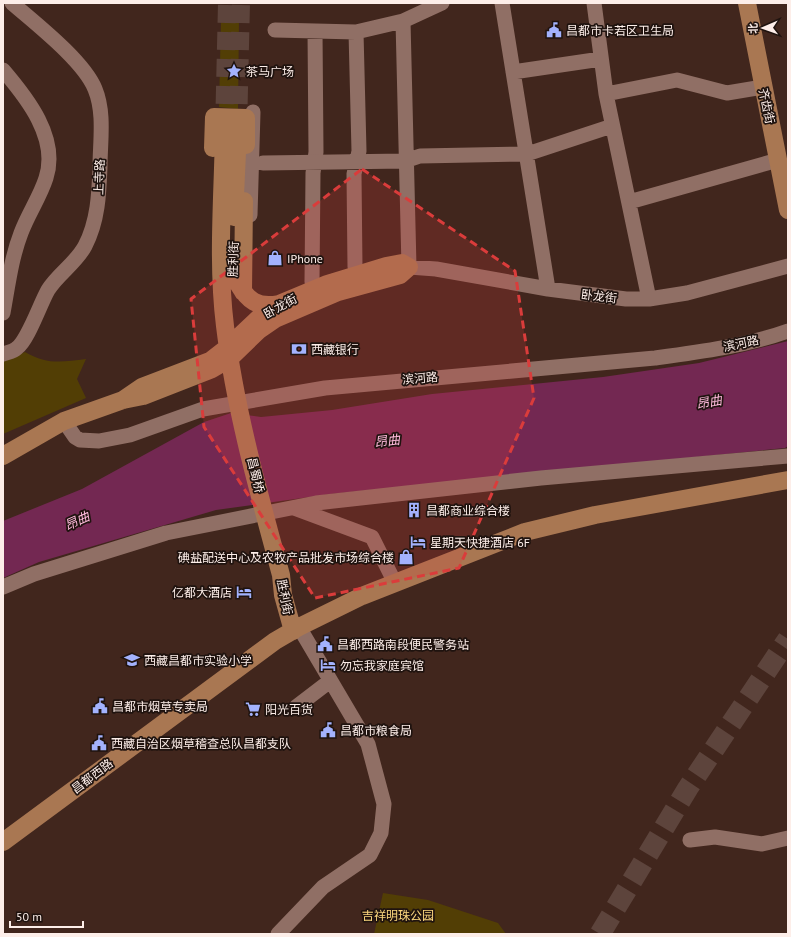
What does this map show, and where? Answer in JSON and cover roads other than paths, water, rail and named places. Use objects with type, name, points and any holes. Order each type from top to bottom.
[{"type":"main road","name":"齐齿街","points":[[747,3],[788,210]]},
{"type":"main road","points":[[224,317],[210,278],[214,117],[246,118],[243,292]]},
{"type":"main road","name":"胜利街","points":[[232,350],[231,131],[221,272],[224,317],[239,387]]},
{"type":"main road","name":"卧龙街","points":[[402,263],[409,267],[400,275],[338,292],[275,320],[232,350],[273,301],[386,266],[402,263]]},
{"type":"main road","points":[[232,267],[234,276],[243,292],[252,302],[260,305],[273,301]]},
{"type":"main road","points":[[3,456],[64,421],[123,400],[143,396],[212,369],[232,350]]},
{"type":"main road","name":"昌蜀桥","points":[[239,387],[282,560]]},
{"type":"main road","name":"昌都西路","points":[[3,842],[225,677],[298,628],[362,596],[525,532],[559,522],[788,480]]},
{"type":"main road","name":"胜利街","points":[[282,560],[298,628]]},
{"type":"street","name":"上寺路","points":[[3,354],[12,352],[22,343],[49,289],[85,246],[95,220],[98,206],[100,174],[101,118],[95,89],[82,67],[12,3]]},
{"type":"street","points":[[275,30],[356,32],[403,21],[442,3]]},
{"type":"street","points":[[502,3],[548,290]]},
{"type":"street","points":[[594,3],[606,94],[649,299]]},
{"type":"street","points":[[403,21],[409,267]]},
{"type":"street","points":[[312,282],[315,162],[315,31]]},
{"type":"street","points":[[355,267],[354,174],[359,151],[356,32]]},
{"type":"street","points":[[513,72],[601,59]]},
{"type":"street","points":[[3,70],[26,98],[40,123],[49,158],[45,182],[24,224],[15,252],[3,313]]},
{"type":"street","points":[[606,94],[677,80],[727,93],[763,87]]},
{"type":"street","points":[[253,112],[248,282],[254,296],[260,299],[273,301]]},
{"type":"street","points":[[263,163],[406,161],[420,156],[527,154],[612,126]]},
{"type":"street","points":[[629,202],[778,160]]},
{"type":"street","name":"卧龙街","points":[[409,267],[461,273],[548,290],[603,297],[649,299],[724,284],[788,266]]},
{"type":"street","name":"滨河路","points":[[64,421],[75,437],[80,440],[99,441],[130,435],[203,409],[324,388],[655,358],[696,352],[775,336],[788,331]]},
{"type":"street","points":[[3,587],[34,574],[166,533],[316,504],[541,478],[788,456]]},
{"type":"street","points":[[293,508],[372,537],[395,583]]},
{"type":"street","points":[[278,934],[323,887],[370,856],[381,833],[384,804],[368,744],[298,628]]},
{"type":"street","points":[[296,707],[330,682]]},
{"type":"street","points":[[690,840],[715,837],[762,844],[788,838]]},
{"type":"water","name":"昂曲","points":[[788,341],[788,446],[785,448],[331,494],[216,510],[39,562],[3,578],[3,521],[82,489],[204,422],[231,413],[261,417],[332,410],[432,394],[603,377],[699,363]]},
{"type":"tunnel","points":[[224,131],[227,3]]},
{"type":"tunnel","points":[[238,131],[241,3]]},
{"type":"tunnel","points":[[600,934],[688,788],[788,639]]},
{"type":"place","name":"昌都市卡若区卫生局","points":[[554,30]]},
{"type":"place","name":"茶马广场","points":[[234,71]]},
{"type":"place","name":"IPhone","points":[[275,258]]},
{"type":"place","name":"西藏银行","points":[[299,349]]},
{"type":"place","name":"昌都商业综合楼","points":[[414,510]]},
{"type":"place","name":"星期天快捷酒店 6F","points":[[418,542]]},
{"type":"place","name":"碘盐配送中心及农牧产品批发市场综合楼","points":[[406,557]]},
{"type":"place","name":"亿都大酒店","points":[[244,592]]},
{"type":"place","name":"昌都西路南段便民警务站","points":[[325,644]]},
{"type":"place","name":"西藏昌都市实验小学","points":[[132,660]]},
{"type":"place","name":"勿忘我家庭宾馆","points":[[328,665]]},
{"type":"place","name":"昌都市烟草专卖局","points":[[100,706]]},
{"type":"place","name":"阳光百货","points":[[253,709]]},
{"type":"place","name":"昌都市粮食局","points":[[328,730]]},
{"type":"place","name":"西藏自治区烟草稽查总队昌都支队","points":[[99,743]]},
{"type":"park label","name":"吉祥明珠公园","points":[[398,915]]}]
